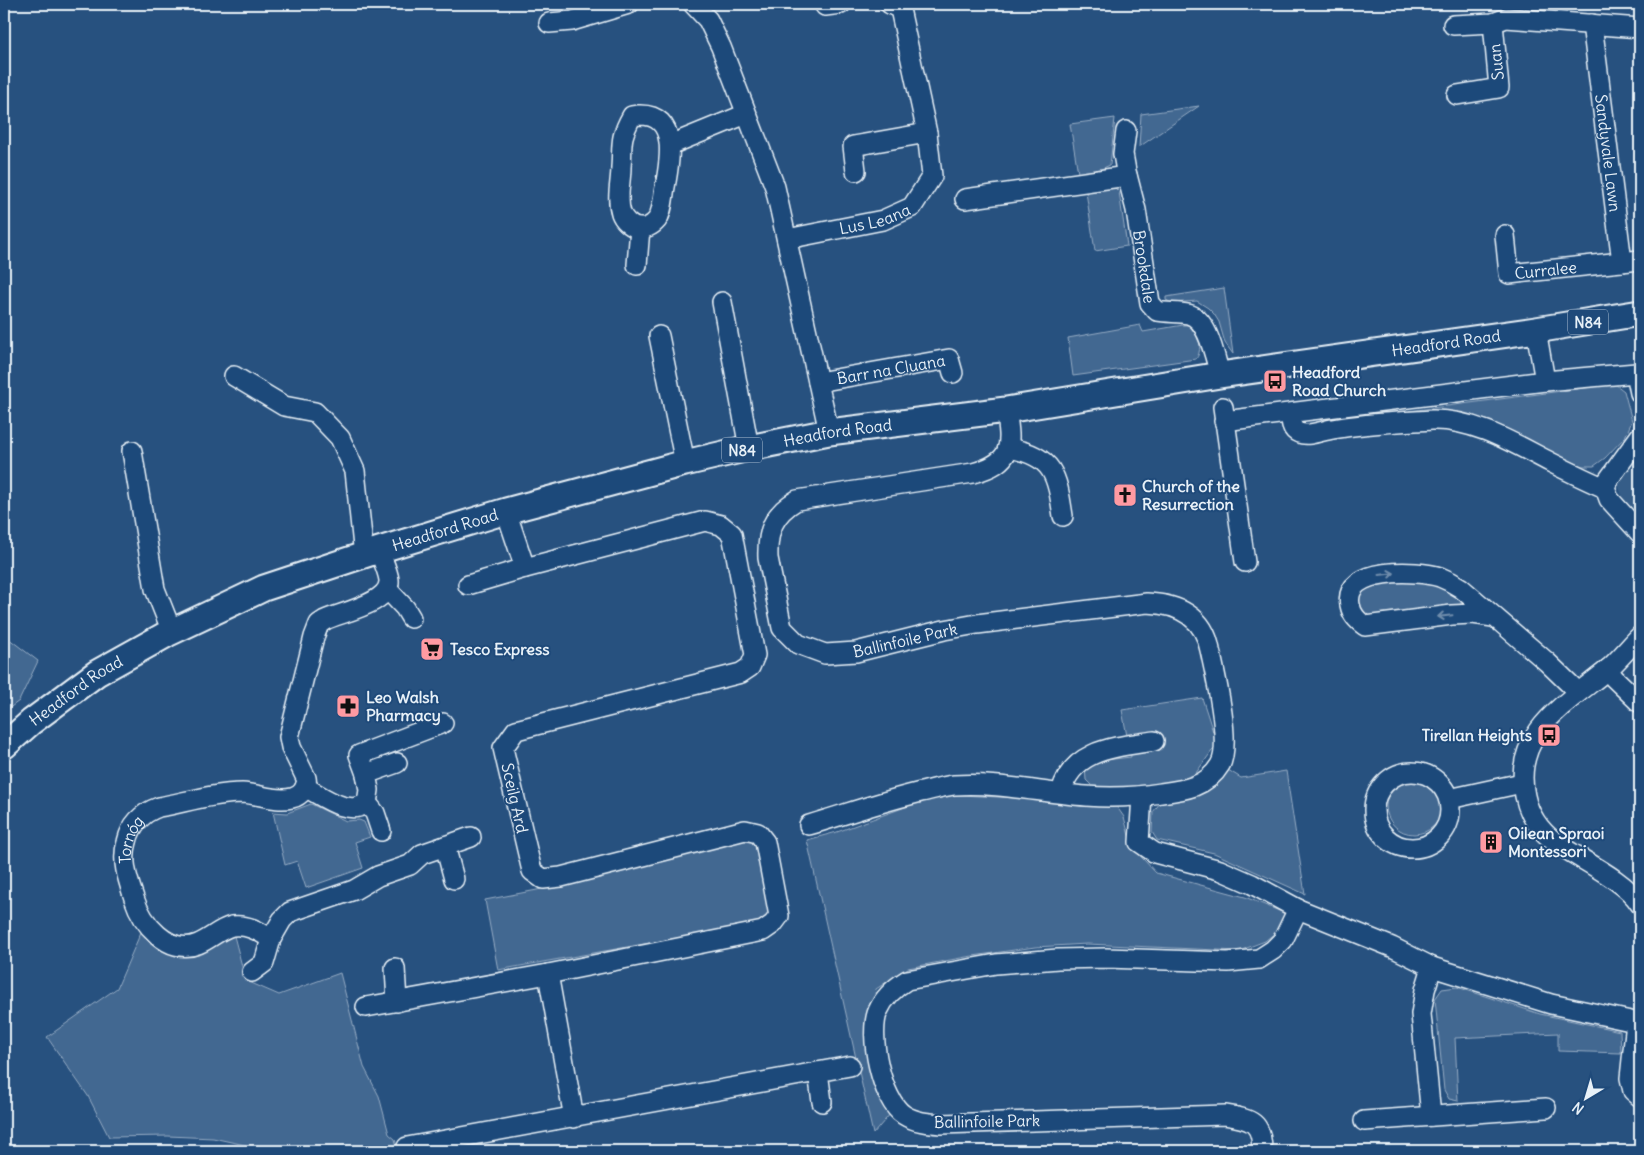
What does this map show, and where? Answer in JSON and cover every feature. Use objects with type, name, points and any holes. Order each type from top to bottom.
[{"type":"main road","name":"Headford Road","points":[[4,746],[31,722],[97,673],[172,632],[264,588],[506,511],[685,463],[828,432],[1006,410],[1220,375],[1536,330],[1640,313]]},
{"type":"street","points":[[549,23],[572,21],[629,4]]},
{"type":"street","points":[[693,4],[708,20],[721,47],[775,187],[828,432]]},
{"type":"street","name":"Lus Leana","points":[[787,239],[883,220],[912,207],[932,176],[927,133],[900,9],[890,4]]},
{"type":"street","name":"Suan","points":[[1454,26],[1493,23],[1506,18],[1592,24]]},
{"type":"street","name":"Suan","points":[[1457,95],[1499,88],[1493,23]]},
{"type":"street","points":[[1592,24],[1640,28]]},
{"type":"street","name":"Sandyvale Lawn","points":[[1592,24],[1631,261]]},
{"type":"street","points":[[670,145],[746,114]]},
{"type":"street","points":[[647,115],[657,118],[665,130],[670,145],[670,163],[662,207],[657,219],[651,225],[644,229],[636,228],[626,221],[621,214],[618,203],[622,138],[626,125],[632,116],[647,115]]},
{"type":"street","name":"Brookdale","points":[[1126,131],[1124,154],[1127,176],[1136,210],[1150,303],[1157,311],[1190,314],[1200,320],[1205,327],[1220,375]]},
{"type":"street","points":[[856,171],[853,146],[927,133]]},
{"type":"street","points":[[965,199],[1127,176]]},
{"type":"street","points":[[637,265],[640,228]]},
{"type":"street","name":"Curralee","points":[[1505,236],[1509,274],[1631,261]]},
{"type":"street","points":[[722,302],[749,448]]},
{"type":"street","points":[[1536,330],[1545,381]]},
{"type":"street","points":[[659,336],[685,463]]},
{"type":"street","name":"Barr na Cluana","points":[[818,382],[949,359],[953,373]]},
{"type":"street","points":[[1245,562],[1223,414],[1291,414],[1545,381],[1638,373],[1640,393]]},
{"type":"street","points":[[234,376],[284,406],[315,412],[340,438],[355,471],[372,553],[389,580],[388,590],[381,597],[319,624],[289,737],[291,747],[306,778],[307,783],[305,787],[333,802],[357,808],[366,803],[369,790],[366,774],[359,755],[443,723]]},
{"type":"street","points":[[1006,410],[1009,430],[1008,448],[1038,456],[1047,464],[1058,484],[1063,516]]},
{"type":"street","points":[[1291,414],[1294,430],[1303,434],[1386,422],[1435,420],[1468,425],[1500,436],[1575,475],[1605,488]]},
{"type":"street","points":[[1640,436],[1608,480],[1605,488],[1609,499],[1640,533]]},
{"type":"street","name":"Ballinfoile Park","points":[[809,825],[910,795],[952,785],[984,785],[1085,796],[1142,796],[1186,790],[1200,785],[1221,764],[1224,742],[1209,644],[1202,626],[1187,613],[1179,609],[1147,603],[977,624],[944,630],[856,652],[836,654],[824,654],[798,644],[782,628],[768,558],[768,549],[772,526],[786,507],[797,500],[973,473],[993,466],[1005,456],[1008,448]]},
{"type":"street","points":[[132,451],[155,589],[172,632]]},
{"type":"street","points":[[506,511],[525,568]]},
{"type":"street","name":"Sceilg Ard","points":[[366,1007],[548,974],[763,931],[773,924],[779,916],[766,842],[758,833],[744,830],[561,877],[543,879],[532,871],[503,748],[516,730],[741,672],[750,667],[755,655],[732,534],[721,525],[705,521],[525,568],[468,585]]},
{"type":"street","points":[[1493,617],[1473,614],[1366,626],[1358,621],[1352,613],[1349,602],[1354,586],[1359,581],[1376,576],[1392,573],[1419,573],[1439,577],[1461,588],[1547,662],[1578,692]]},
{"type":"street","points":[[388,590],[405,608],[410,618]]},
{"type":"street","points":[[1640,636],[1608,669],[1578,692],[1545,723],[1530,744],[1523,765],[1522,783],[1533,819],[1544,833],[1619,882],[1628,889],[1640,904]]},
{"type":"street","points":[[1608,669],[1614,678],[1640,703]]},
{"type":"street","points":[[1061,792],[1073,769],[1091,754],[1108,748],[1154,741]]},
{"type":"street","points":[[366,774],[397,763]]},
{"type":"street","points":[[1409,772],[1422,773],[1434,778],[1444,787],[1449,799],[1451,812],[1448,824],[1442,835],[1433,843],[1422,848],[1409,849],[1397,846],[1386,839],[1378,830],[1374,818],[1374,805],[1378,792],[1386,782],[1396,775],[1409,772]]},
{"type":"street","points":[[1449,799],[1522,783]]},
{"type":"street","name":"Tornóg","points":[[271,939],[251,928],[243,926],[225,928],[193,946],[175,944],[159,935],[144,921],[136,904],[124,858],[126,843],[131,829],[139,818],[148,811],[159,807],[227,794],[243,793],[285,799],[298,796],[305,787]]},
{"type":"street","points":[[1142,796],[1139,842],[1155,853],[1220,870],[1252,884],[1298,909],[1392,947],[1432,967],[1551,1004],[1638,1022],[1630,1078],[1633,1091],[1640,1097]]},
{"type":"street","points":[[366,803],[375,813],[381,831]]},
{"type":"street","points":[[252,972],[264,963],[271,939],[282,920],[290,912],[354,890],[378,876],[410,865],[422,854],[471,837]]},
{"type":"street","points":[[446,846],[454,879]]},
{"type":"street","name":"Ballinfoile Park","points":[[1262,1151],[1262,1138],[1257,1126],[1246,1118],[1225,1115],[941,1124],[920,1122],[903,1115],[892,1102],[884,1087],[874,1028],[878,1012],[885,998],[896,987],[907,980],[996,964],[1058,959],[1106,958],[1228,962],[1259,959],[1273,950],[1283,940],[1298,909]]},
{"type":"street","points":[[1431,1116],[1421,1014],[1425,990],[1432,967]]},
{"type":"street","points":[[395,968],[397,1002]]},
{"type":"street","points":[[548,974],[574,1118]]},
{"type":"street","points":[[407,1147],[432,1147],[850,1066]]},
{"type":"street","points":[[818,1072],[822,1102]]},
{"type":"street","points":[[1364,1121],[1546,1108]]},
{"type":"shaded area","points":[[1199,106],[1139,147],[1141,114]]},
{"type":"shaded area","points":[[1115,118],[1110,165],[1101,169],[1078,173],[1070,124]]},
{"type":"shaded area","points":[[1115,188],[1119,192],[1127,246],[1095,251],[1086,192]]},
{"type":"shaded area","points":[[1224,288],[1233,354],[1225,343],[1219,322],[1208,308],[1197,301],[1172,303],[1166,300],[1166,297]]},
{"type":"shaded area","points":[[1140,325],[1143,332],[1191,325],[1197,330],[1199,338],[1200,350],[1198,356],[1196,359],[1073,376],[1068,338]]},
{"type":"shaded area","points":[[1615,384],[1624,391],[1632,421],[1625,437],[1605,458],[1594,466],[1582,466],[1568,460],[1491,421],[1452,412],[1409,411]]},
{"type":"shaded area","points":[[1640,459],[1640,520],[1635,514],[1636,512],[1623,498],[1619,482]]},
{"type":"shaded area","points":[[1409,581],[1444,586],[1461,600],[1461,604],[1459,606],[1373,617],[1363,614],[1356,605],[1362,590],[1383,583]]},
{"type":"shaded area","points":[[4,635],[38,661],[19,701],[4,712]]},
{"type":"shaded area","points":[[1202,698],[1217,744],[1193,777],[1171,782],[1096,790],[1086,780],[1085,767],[1097,761],[1131,757],[1122,710]]},
{"type":"shaded area","points":[[1228,770],[1241,778],[1286,771],[1305,894],[1214,853],[1157,840],[1152,832],[1153,812],[1160,803],[1208,790]]},
{"type":"shaded area","points":[[1409,778],[1419,778],[1434,786],[1440,795],[1442,806],[1440,817],[1434,826],[1419,834],[1409,834],[1398,829],[1391,822],[1386,811],[1386,801],[1391,790],[1398,783]]},
{"type":"shaded area","points":[[941,794],[1114,803],[1124,817],[1132,847],[1156,873],[1245,897],[1294,917],[1265,941],[1239,951],[1087,944],[1035,947],[908,968],[876,989],[867,1037],[891,1113],[873,1134],[807,840],[837,832]]},
{"type":"shaded area","points":[[311,804],[346,821],[359,820],[364,822],[370,837],[355,842],[363,868],[306,888],[297,861],[285,865],[273,812],[287,813]]},
{"type":"shaded area","points":[[744,837],[753,839],[759,847],[770,906],[769,916],[762,923],[498,970],[485,900],[537,890]]},
{"type":"shaded area","points":[[141,932],[166,950],[177,954],[196,952],[234,936],[243,970],[249,982],[279,995],[340,973],[364,1067],[379,1096],[389,1134],[395,1139],[398,1151],[254,1151],[254,1147],[213,1138],[168,1136],[109,1137],[88,1096],[47,1037],[117,988]]},
{"type":"shaded area","points":[[1457,987],[1540,1014],[1620,1031],[1621,1053],[1558,1051],[1558,1033],[1455,1038],[1458,1101],[1449,1099],[1444,1090],[1435,999],[1442,989]]},
{"type":"place","name":"Headford Road Church","points":[[1275,381]]},
{"type":"place","name":"Church of the Resurrection","points":[[1125,495]]},
{"type":"place","name":"Tesco Express","points":[[432,649]]},
{"type":"place","name":"Leo Walsh Pharmacy","points":[[348,706]]},
{"type":"place","name":"Tirellan Heights","points":[[1549,735]]},
{"type":"place","name":"Oilean Spraoi Montessori","points":[[1491,842]]}]
